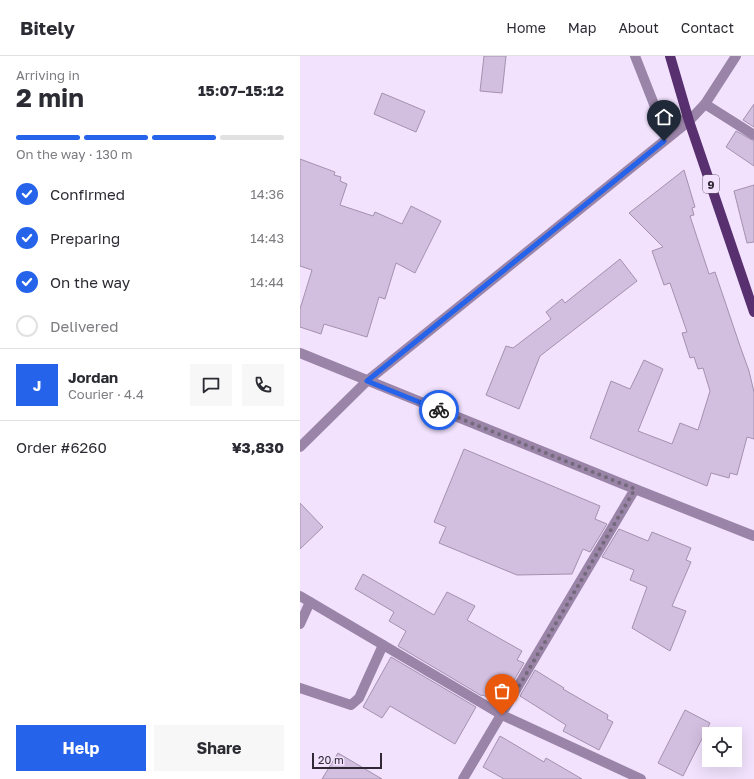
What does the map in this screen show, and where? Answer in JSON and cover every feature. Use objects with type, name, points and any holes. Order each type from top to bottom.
[{"type":"main road","name":"9","points":[[670,56],[689,121],[754,312]]},
{"type":"street","points":[[634,56],[659,117],[689,121]]},
{"type":"street","points":[[300,447],[367,381],[689,121],[705,104],[736,56]]},
{"type":"street","points":[[705,104],[754,135]]},
{"type":"street","points":[[300,353],[754,536]]},
{"type":"street","points":[[463,779],[635,489]]},
{"type":"street","points":[[300,596],[502,715],[641,779]]},
{"type":"street","points":[[300,624],[310,602]]},
{"type":"street","points":[[300,688],[351,705],[359,698],[383,645]]},
{"type":"building","points":[[484,56],[506,56],[502,93],[480,91]]},
{"type":"building","points":[[382,93],[425,111],[416,132],[374,114]]},
{"type":"building","points":[[754,104],[754,127],[743,120]]},
{"type":"building","points":[[736,131],[754,141],[754,166],[726,147]]},
{"type":"building","points":[[300,159],[335,172],[334,175],[341,177],[340,181],[347,184],[340,205],[373,216],[375,212],[402,224],[411,206],[441,221],[415,273],[396,263],[385,299],[379,297],[367,337],[324,324],[321,334],[300,327],[300,309],[312,270],[300,266]]},
{"type":"building","points":[[684,170],[695,207],[692,208],[694,215],[690,216],[709,274],[715,272],[749,371],[754,392],[754,439],[747,437],[737,475],[730,473],[729,478],[711,473],[707,486],[590,438],[611,381],[630,389],[644,360],[663,369],[638,431],[672,444],[680,423],[698,430],[710,391],[703,368],[698,369],[694,357],[690,358],[682,333],[687,332],[670,283],[664,285],[652,251],[663,247],[629,213]]},
{"type":"building","points":[[754,185],[754,242],[747,243],[734,191]]},
{"type":"building","points":[[620,259],[637,281],[540,356],[519,409],[486,395],[506,346],[513,348],[551,319],[546,312],[562,299],[565,303]]},
{"type":"building","points":[[464,449],[600,506],[595,519],[607,524],[590,552],[583,549],[572,574],[517,575],[439,543],[446,527],[434,522]]},
{"type":"building","points":[[300,503],[323,527],[300,549]]},
{"type":"building","points":[[619,529],[648,541],[652,532],[691,548],[686,560],[691,562],[672,606],[686,611],[670,651],[632,628],[647,587],[630,580],[634,570],[602,557]]},
{"type":"building","points":[[363,574],[434,615],[447,592],[475,606],[467,620],[522,651],[517,660],[524,663],[509,689],[504,687],[496,702],[483,695],[482,696],[398,646],[406,631],[389,621],[394,612],[355,589]]},
{"type":"building","points":[[391,657],[476,707],[455,744],[390,706],[382,718],[363,707]]},
{"type":"building","points":[[535,670],[564,688],[563,689],[608,715],[607,719],[613,722],[599,750],[563,731],[566,725],[520,696]]},
{"type":"building","points":[[685,710],[710,723],[708,727],[702,727],[702,739],[683,776],[658,763]]},
{"type":"building","points":[[500,736],[544,762],[546,758],[582,779],[504,779],[483,767]]},
{"type":"building","points":[[338,753],[382,779],[322,779]]},
{"type":"way so far","points":[[439,410],[635,489],[502,715]]},
{"type":"route","points":[[439,410],[367,381],[664,141]]}]
